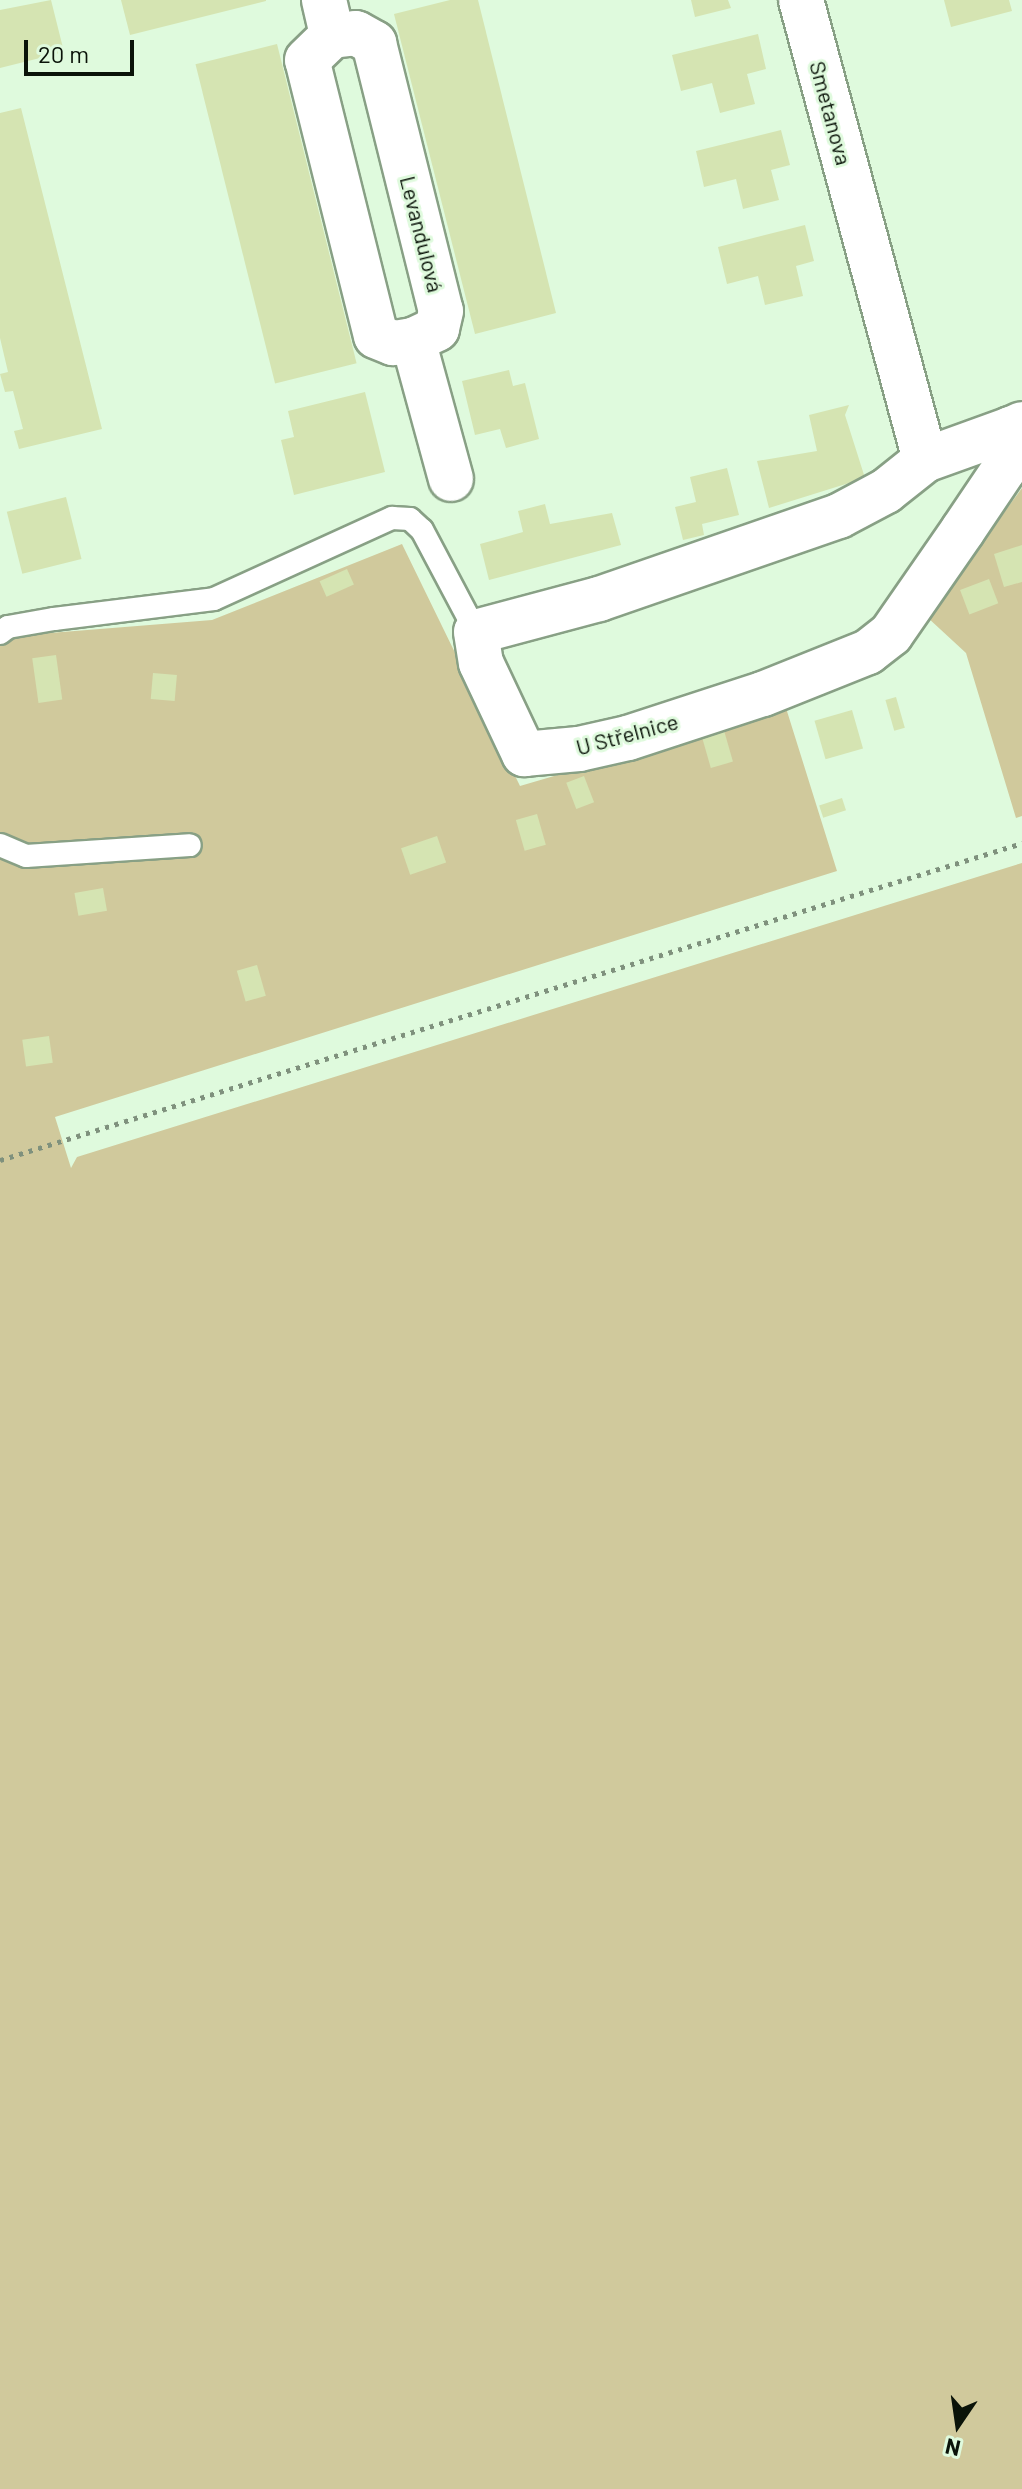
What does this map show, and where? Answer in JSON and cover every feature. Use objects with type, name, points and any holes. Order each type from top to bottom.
[{"type":"street","name":"Smetanova","points":[[801,0],[925,460]]},
{"type":"street","name":"Levandulová","points":[[328,18],[374,43],[441,311],[437,329],[413,340],[393,343],[376,336],[307,60],[328,18]]},
{"type":"street","points":[[413,340],[451,479]]},
{"type":"street","name":"U Střelnice","points":[[1016,426],[1004,469],[891,634],[868,652],[763,694],[628,738],[579,749],[524,754],[481,663],[476,632],[599,599],[839,516],[886,491],[925,460],[1016,426]]},
{"type":"lane","points":[[0,633],[8,627],[54,619],[214,599],[392,518],[410,519],[422,530],[476,632]]},
{"type":"lane","points":[[0,845],[26,856],[190,845]]},
{"type":"path","points":[[0,1160],[1022,843]]},
{"type":"shaded area","points":[[1022,488],[1022,816],[1016,818],[966,653],[927,617]]},
{"type":"shaded area","points":[[402,544],[520,786],[786,708],[837,871],[55,1117],[71,1168],[77,1157],[1022,863],[1022,2489],[0,2489],[0,637],[212,620]]},
{"type":"building","points":[[51,0],[64,52],[0,68],[0,10]]},
{"type":"building","points":[[121,0],[266,0],[266,1],[130,35]]},
{"type":"building","points":[[450,0],[478,0],[556,313],[475,334],[394,14]]},
{"type":"building","points":[[691,0],[728,0],[731,8],[695,17]]},
{"type":"building","points":[[944,0],[1009,0],[1012,11],[951,27]]},
{"type":"building","points":[[758,34],[766,69],[747,74],[755,104],[720,113],[712,83],[681,91],[672,55]]},
{"type":"building","points":[[277,44],[357,363],[275,384],[195,64]]},
{"type":"building","points":[[21,108],[102,429],[19,449],[14,431],[23,429],[13,391],[5,392],[0,374],[8,372],[0,338],[0,113]]},
{"type":"building","points":[[781,130],[790,165],[771,170],[779,200],[743,209],[736,179],[704,187],[696,151]]},
{"type":"building","points":[[805,225],[814,261],[796,266],[803,296],[765,305],[758,276],[727,284],[718,247]]},
{"type":"building","points":[[509,370],[513,386],[525,383],[539,439],[506,448],[500,429],[475,435],[462,381]]},
{"type":"building","points":[[365,392],[385,472],[294,495],[281,440],[294,437],[288,411]]},
{"type":"building","points":[[849,405],[845,415],[865,478],[769,508],[757,461],[817,451],[809,415]]},
{"type":"building","points":[[727,468],[739,515],[702,524],[704,535],[683,540],[675,507],[696,502],[690,477]]},
{"type":"building","points":[[66,497],[81,559],[22,574],[7,512]]},
{"type":"building","points":[[545,504],[550,524],[612,513],[621,545],[489,580],[480,544],[523,532],[518,511]]},
{"type":"building","points":[[1022,545],[1022,582],[1004,587],[994,554]]},
{"type":"building","points":[[347,569],[354,585],[327,597],[320,581]]},
{"type":"building","points":[[989,579],[998,603],[969,614],[960,590]]},
{"type":"building","points":[[56,655],[62,700],[38,703],[32,658]]},
{"type":"building","points":[[153,673],[177,675],[175,701],[151,699]]},
{"type":"building","points":[[896,697],[905,728],[894,731],[885,700]]},
{"type":"building","points":[[852,710],[863,748],[826,759],[815,721]]},
{"type":"building","points":[[723,727],[733,762],[711,768],[701,733]]},
{"type":"building","points":[[584,776],[594,802],[576,809],[566,783]]},
{"type":"building","points":[[842,798],[846,810],[823,818],[819,805]]},
{"type":"building","points":[[537,814],[546,845],[525,851],[516,820]]},
{"type":"building","points":[[437,836],[446,862],[410,875],[401,848]]},
{"type":"building","points":[[103,888],[107,911],[78,916],[74,893]]},
{"type":"building","points":[[257,965],[266,996],[246,1002],[237,971]]},
{"type":"building","points":[[49,1036],[53,1063],[26,1066],[22,1040]]}]
